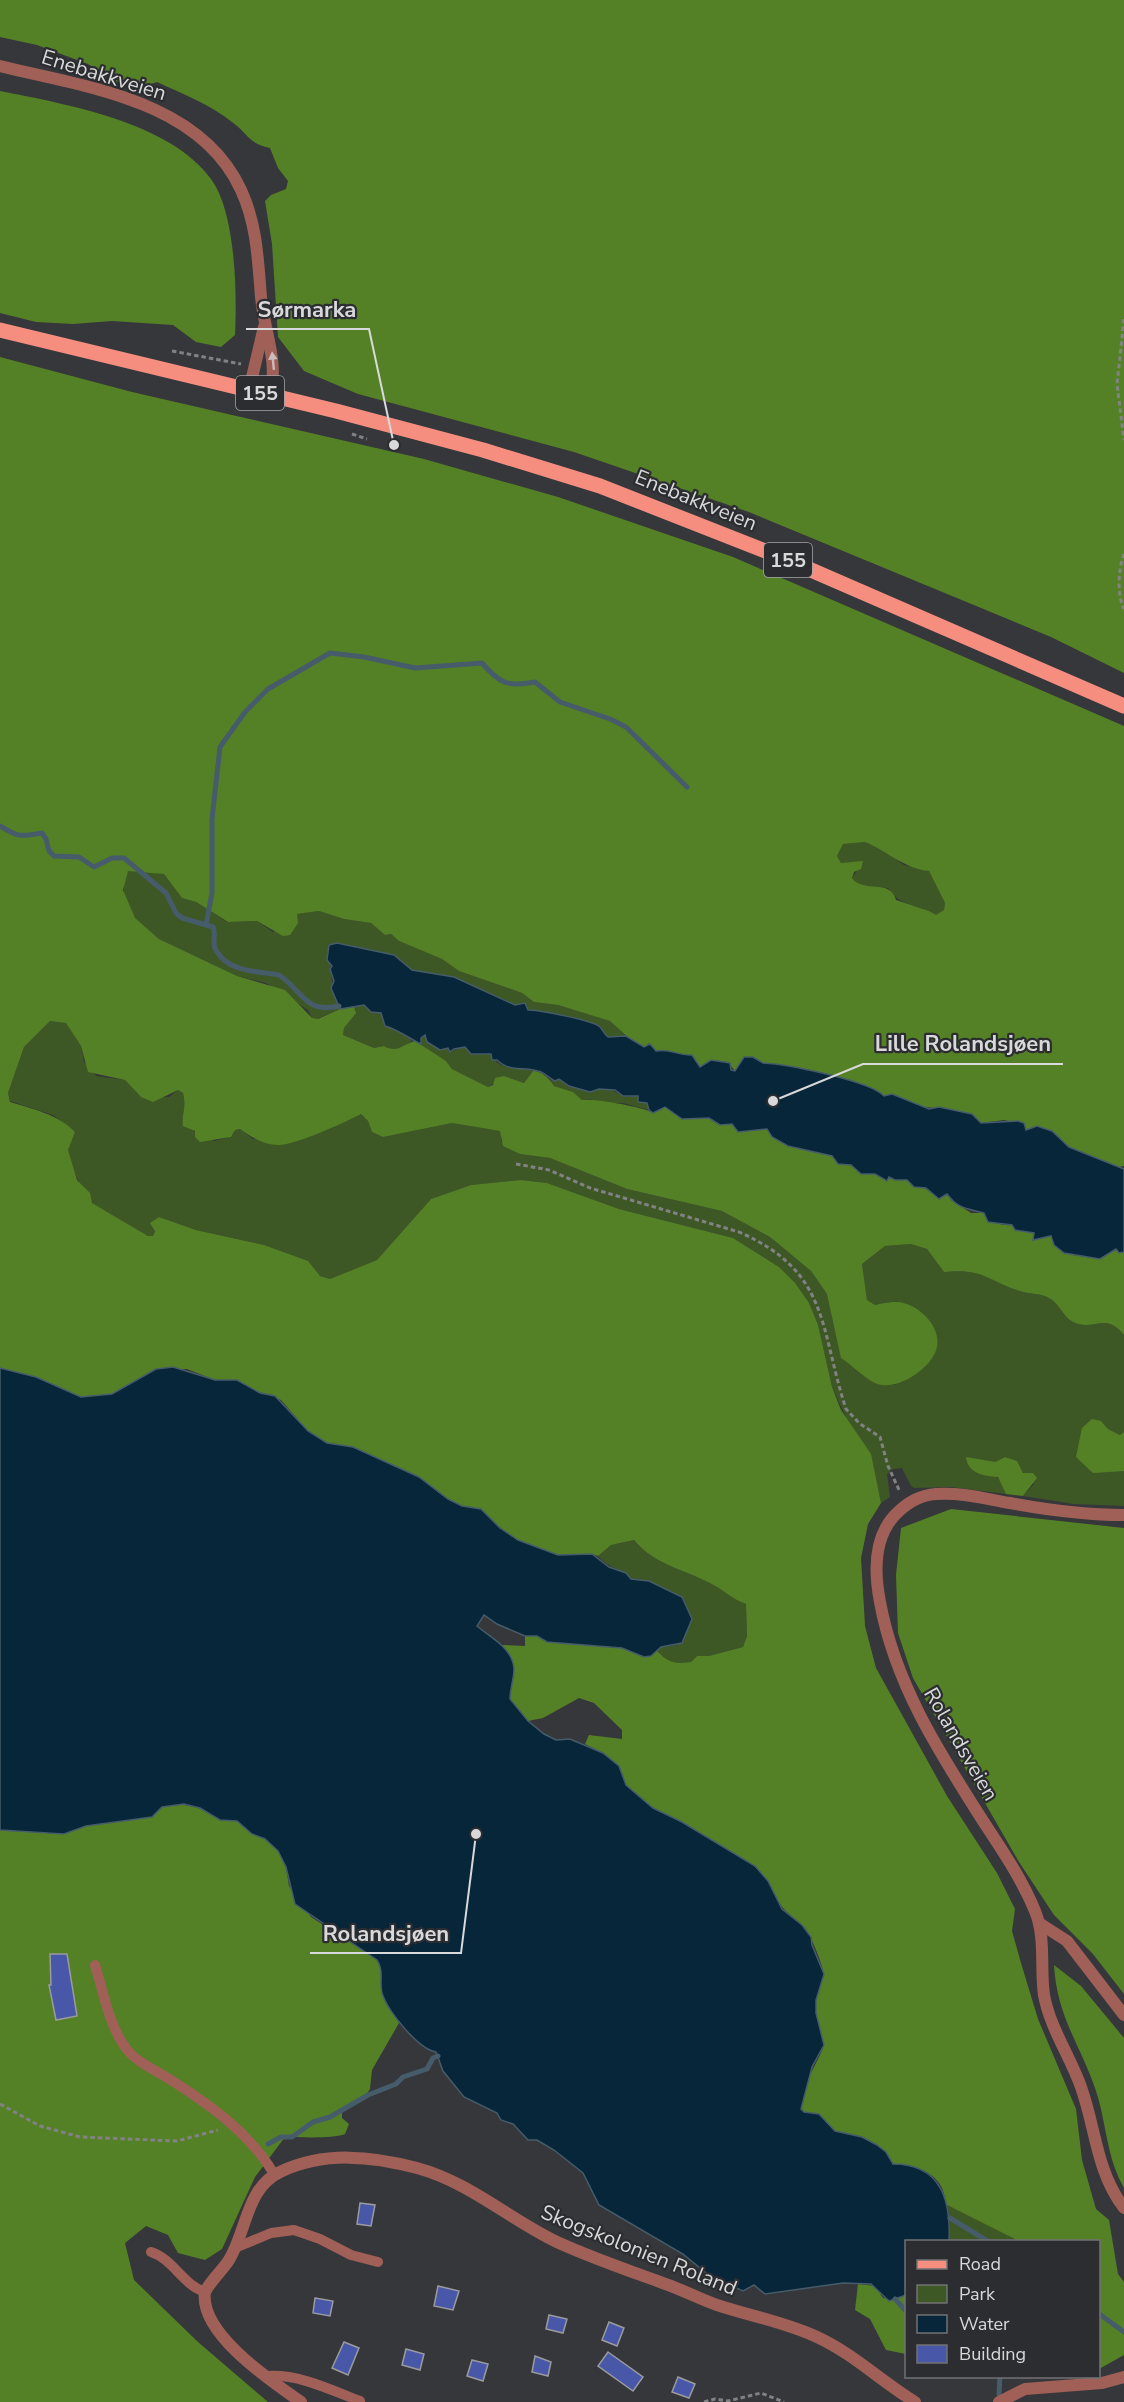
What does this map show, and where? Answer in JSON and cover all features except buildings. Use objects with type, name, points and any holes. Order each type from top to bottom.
[{"type":"main road","name":"Enebakkveien","points":[[0,330],[270,395],[483,450],[642,500],[788,560],[1124,705]]},
{"type":"street","name":"Enebakkveien","points":[[0,66],[148,106],[187,127],[210,147],[235,179],[249,212],[256,243],[264,327],[274,358],[270,395]]},
{"type":"street","name":"Enebakkveien","points":[[249,390],[264,327]]},
{"type":"street","name":"Rolandsveien","points":[[1124,1515],[1074,1513],[951,1494],[925,1496],[907,1505],[887,1525],[877,1553],[878,1591],[887,1634],[902,1677],[922,1721],[1014,1869],[1039,1923],[1042,1977],[1049,2012],[1081,2087],[1101,2169],[1124,2208]]},
{"type":"street","points":[[1039,1923],[1067,1941],[1124,2015]]},
{"type":"street","name":"Skogskolonien Roland","points":[[274,2174],[307,2162],[354,2157],[396,2163],[438,2175],[468,2188],[539,2233],[588,2255],[717,2305],[815,2336],[848,2354],[915,2402]]},
{"type":"street","points":[[274,2174],[262,2185],[253,2200],[235,2248],[205,2292],[206,2311],[233,2348],[301,2402]]},
{"type":"street","points":[[999,2402],[1025,2389],[1102,2383],[1124,2377]]},
{"type":"lane","points":[[95,1965],[119,2037],[129,2053],[200,2099],[234,2125],[258,2148],[274,2174]]},
{"type":"lane","points":[[235,2248],[271,2233],[294,2230],[320,2239],[351,2255],[378,2262]]},
{"type":"lane","points":[[151,2252],[161,2256],[195,2288],[205,2292]]},
{"type":"lane","points":[[268,2376],[294,2378],[360,2401]]},
{"type":"path","points":[[1124,319],[1117,384],[1124,440]]},
{"type":"path","points":[[172,351],[255,366]]},
{"type":"path","points":[[1124,554],[1120,564],[1120,602],[1124,609]]},
{"type":"path","points":[[516,1164],[549,1170],[590,1188],[739,1232],[758,1240],[784,1259],[803,1277],[816,1298],[846,1409],[859,1423],[880,1437],[890,1472],[907,1505]]},
{"type":"path","points":[[0,2104],[40,2126],[80,2137],[177,2141],[234,2125]]},
{"type":"path","points":[[704,2402],[715,2399],[728,2401],[761,2393],[784,2402]]},
{"type":"green space","points":[[0,0],[1124,0],[1124,673],[1051,637],[749,512],[574,452],[358,394],[304,371],[278,337],[272,244],[265,201],[271,195],[286,189],[288,181],[278,168],[270,148],[252,141],[238,126],[214,110],[157,82],[148,85],[120,84],[88,64],[37,45],[0,37]]},
{"type":"green space","points":[[0,91],[55,102],[114,119],[170,143],[193,159],[211,179],[226,212],[235,277],[235,335],[221,347],[196,342],[173,325],[112,321],[73,324],[36,322],[0,313]]},
{"type":"green space","points":[[0,357],[132,392],[424,459],[558,497],[733,557],[1124,726],[1124,1166],[1119,1167],[1062,1144],[1050,1131],[1026,1130],[1025,1125],[1004,1120],[981,1123],[966,1113],[915,1105],[896,1097],[884,1096],[874,1089],[844,1078],[791,1066],[763,1063],[753,1057],[744,1057],[735,1071],[728,1062],[711,1060],[700,1067],[692,1056],[656,1051],[649,1043],[645,1048],[631,1040],[610,1021],[558,1005],[534,1002],[522,993],[459,971],[442,959],[399,941],[391,934],[385,935],[371,923],[344,919],[319,911],[297,914],[298,923],[290,935],[283,936],[257,921],[228,922],[196,902],[182,898],[164,874],[128,871],[123,890],[135,918],[159,939],[237,976],[285,990],[312,1018],[318,1019],[340,1009],[354,1006],[356,1013],[344,1028],[343,1035],[374,1048],[384,1046],[397,1049],[415,1041],[446,1061],[452,1069],[488,1087],[493,1085],[495,1078],[504,1076],[524,1083],[533,1071],[536,1071],[545,1076],[554,1086],[573,1092],[582,1100],[596,1100],[640,1108],[653,1113],[665,1107],[686,1116],[709,1118],[716,1123],[732,1124],[738,1132],[767,1129],[772,1137],[788,1146],[832,1156],[839,1164],[850,1165],[861,1174],[875,1174],[887,1181],[889,1177],[905,1179],[923,1187],[936,1197],[947,1194],[951,1200],[971,1213],[984,1213],[996,1223],[1012,1225],[1015,1230],[1034,1233],[1035,1237],[1051,1236],[1073,1255],[1100,1259],[1116,1249],[1124,1252],[1124,1335],[1111,1324],[1087,1325],[1073,1322],[1066,1317],[1055,1302],[1044,1296],[1020,1291],[976,1273],[944,1272],[927,1249],[911,1244],[885,1246],[862,1264],[867,1300],[875,1305],[895,1302],[915,1308],[930,1321],[937,1337],[937,1346],[930,1361],[916,1374],[900,1383],[883,1385],[875,1383],[841,1358],[827,1294],[811,1271],[770,1237],[722,1211],[627,1189],[550,1158],[520,1154],[503,1146],[500,1131],[452,1123],[383,1137],[372,1132],[368,1121],[361,1114],[319,1133],[285,1144],[273,1145],[263,1142],[240,1129],[235,1130],[231,1137],[200,1142],[195,1137],[195,1131],[183,1126],[183,1093],[178,1090],[153,1102],[141,1097],[125,1080],[88,1072],[81,1046],[66,1023],[50,1021],[24,1047],[8,1093],[10,1102],[53,1116],[75,1132],[68,1150],[77,1180],[90,1193],[92,1203],[148,1236],[153,1236],[155,1231],[150,1223],[159,1217],[196,1230],[264,1245],[308,1261],[320,1276],[330,1279],[377,1260],[431,1199],[471,1185],[521,1180],[547,1183],[619,1209],[733,1238],[779,1267],[795,1283],[809,1303],[818,1325],[832,1387],[841,1410],[871,1454],[881,1503],[868,1524],[861,1558],[865,1626],[876,1668],[947,1796],[997,1873],[1015,1909],[1012,1931],[1021,1963],[1038,2019],[1076,2109],[1082,2160],[1096,2209],[1109,2220],[1118,2274],[1124,2282],[1124,2355],[1100,2368],[1100,2240],[1017,2240],[947,2205],[941,2186],[926,2172],[906,2165],[893,2164],[886,2152],[854,2135],[835,2131],[819,2114],[803,2112],[802,2096],[824,2045],[816,2013],[816,2000],[824,1974],[807,1931],[785,1910],[776,1896],[708,1838],[653,1808],[637,1796],[626,1785],[622,1773],[603,1753],[585,1744],[589,1735],[622,1739],[622,1730],[594,1703],[579,1698],[543,1718],[528,1721],[510,1699],[509,1665],[502,1645],[525,1646],[525,1636],[537,1636],[547,1642],[622,1648],[644,1657],[657,1651],[672,1662],[691,1662],[697,1656],[709,1656],[743,1647],[747,1636],[746,1604],[706,1581],[652,1556],[634,1540],[611,1545],[598,1556],[592,1554],[558,1555],[517,1540],[473,1507],[462,1506],[448,1499],[419,1477],[353,1447],[327,1443],[308,1431],[281,1400],[249,1388],[237,1380],[215,1380],[187,1369],[156,1369],[112,1394],[81,1397],[36,1377],[0,1368]],"holes":[[[865,842],[904,863],[929,871],[945,903],[944,910],[936,915],[896,900],[893,893],[888,890],[857,883],[852,878],[854,872],[861,869],[863,861],[841,863],[837,856],[843,844]]]},
{"type":"green space","points":[[865,842],[882,849],[904,865],[929,871],[945,903],[944,911],[936,916],[904,902],[893,895],[888,888],[868,887],[855,882],[852,878],[863,862],[841,863],[837,856],[843,844]]},
{"type":"green space","points":[[128,871],[164,874],[182,898],[196,902],[227,922],[257,921],[273,932],[297,914],[319,911],[344,919],[371,923],[385,935],[391,934],[399,941],[442,959],[459,971],[522,993],[534,1002],[558,1005],[611,1021],[626,1036],[608,1037],[600,1027],[587,1021],[528,1010],[522,1003],[515,1005],[454,977],[412,970],[394,955],[337,943],[331,952],[330,961],[334,991],[340,1009],[317,1019],[312,1018],[308,1010],[266,983],[237,976],[159,939],[134,918],[124,896],[124,878]]},
{"type":"green space","points":[[361,1004],[370,1011],[381,1013],[386,1022],[412,1041],[399,1049],[384,1046],[374,1048],[343,1035],[344,1028],[356,1010],[354,1006]]},
{"type":"green space","points":[[50,1021],[66,1023],[81,1046],[84,1062],[96,1076],[125,1080],[141,1097],[169,1097],[178,1090],[183,1093],[186,1113],[182,1120],[195,1132],[214,1141],[231,1137],[235,1130],[240,1129],[253,1139],[308,1132],[335,1125],[361,1114],[368,1121],[372,1132],[383,1137],[452,1123],[501,1131],[501,1141],[520,1154],[550,1158],[627,1189],[722,1211],[770,1237],[811,1271],[827,1294],[834,1315],[894,1385],[917,1372],[934,1356],[897,1301],[875,1305],[867,1300],[862,1264],[885,1246],[911,1244],[927,1249],[944,1272],[976,1273],[1020,1291],[1044,1296],[1055,1302],[1073,1322],[1087,1325],[1111,1324],[1124,1335],[1124,1432],[1120,1435],[1108,1429],[1101,1421],[1115,1471],[1124,1471],[1124,1506],[1074,1504],[1023,1496],[1034,1484],[1021,1470],[1017,1461],[1005,1457],[995,1462],[981,1462],[1003,1483],[1006,1494],[951,1487],[914,1488],[902,1468],[893,1469],[887,1474],[890,1497],[881,1503],[876,1481],[832,1387],[818,1326],[809,1303],[779,1267],[733,1238],[619,1209],[547,1183],[521,1180],[471,1185],[431,1199],[377,1260],[330,1279],[320,1276],[307,1261],[264,1245],[196,1230],[159,1217],[153,1236],[148,1236],[93,1204],[78,1179],[69,1157],[69,1146],[75,1132],[53,1115],[10,1101],[8,1093],[24,1047]]},
{"type":"green space","points":[[425,1035],[435,1045],[449,1048],[449,1052],[465,1047],[471,1054],[491,1054],[494,1060],[503,1066],[533,1071],[524,1083],[504,1076],[488,1087],[452,1069],[446,1061],[426,1050],[421,1044],[421,1038]]},
{"type":"green space","points":[[557,1078],[590,1092],[604,1089],[624,1097],[638,1096],[639,1103],[647,1103],[649,1110],[623,1103],[603,1104],[590,1099],[582,1100],[573,1092],[554,1086],[550,1079],[555,1081]]},
{"type":"green space","points":[[1092,1419],[1101,1421],[1108,1429],[1120,1435],[1124,1432],[1124,1471],[1093,1473],[1076,1457],[1082,1428]]},
{"type":"green space","points":[[966,1457],[995,1462],[1005,1457],[1017,1461],[1023,1473],[1033,1473],[1037,1478],[1023,1496],[1006,1494],[998,1477],[973,1471]]},
{"type":"green space","points":[[951,1509],[1124,1528],[1124,1994],[1093,1954],[1054,1915],[1019,1862],[913,1678],[898,1633],[896,1575],[901,1528]]},
{"type":"green space","points":[[634,1540],[652,1556],[706,1581],[746,1604],[747,1636],[743,1647],[709,1656],[697,1656],[691,1662],[685,1663],[669,1660],[657,1651],[661,1647],[678,1645],[690,1615],[684,1600],[649,1581],[631,1579],[598,1556],[611,1545]]},
{"type":"green space","points":[[174,1803],[199,1808],[220,1820],[237,1821],[252,1834],[265,1839],[278,1851],[286,1868],[289,1886],[311,1917],[377,1960],[382,1967],[382,1995],[399,2023],[372,2070],[370,2089],[362,2101],[342,2111],[342,2118],[349,2124],[345,2134],[325,2137],[285,2137],[255,2177],[222,2249],[205,2260],[178,2253],[168,2235],[146,2226],[125,2243],[134,2280],[198,2342],[268,2402],[0,2402],[0,1830],[64,1834],[86,1826],[152,1817],[162,1807]]},
{"type":"green space","points":[[1054,1965],[1081,1986],[1124,2038],[1124,2188],[1110,2152],[1096,2091],[1070,2031],[1060,2001]]},
{"type":"green space","points":[[947,2205],[1018,2240],[949,2240],[950,2218]]},
{"type":"green space","points":[[858,2284],[875,2286],[883,2298],[895,2299],[905,2295],[905,2354],[886,2350],[870,2319],[855,2310]]},
{"type":"water","points":[[337,943],[394,955],[412,970],[454,977],[515,1005],[525,1003],[528,1010],[587,1021],[600,1027],[608,1037],[626,1036],[644,1047],[650,1044],[656,1051],[666,1050],[692,1055],[700,1067],[711,1060],[730,1063],[731,1070],[735,1071],[744,1057],[753,1057],[763,1063],[790,1066],[846,1079],[876,1090],[884,1096],[892,1094],[929,1109],[939,1107],[972,1114],[981,1123],[1018,1121],[1024,1123],[1026,1130],[1037,1126],[1052,1131],[1069,1147],[1124,1169],[1124,1252],[1119,1253],[1116,1249],[1100,1259],[1064,1253],[1054,1245],[1051,1236],[1033,1240],[1034,1233],[1015,1230],[1012,1225],[988,1222],[984,1213],[959,1206],[947,1194],[939,1199],[926,1188],[914,1187],[907,1180],[895,1180],[889,1177],[887,1181],[875,1174],[861,1174],[851,1165],[838,1164],[832,1156],[788,1146],[772,1137],[767,1129],[738,1132],[732,1124],[720,1125],[709,1118],[682,1119],[665,1107],[653,1113],[649,1110],[647,1103],[638,1102],[638,1096],[623,1096],[615,1090],[599,1089],[590,1092],[569,1086],[559,1079],[555,1081],[540,1072],[507,1066],[497,1060],[492,1060],[491,1054],[471,1054],[465,1047],[450,1052],[448,1048],[440,1050],[427,1042],[425,1035],[421,1038],[421,1044],[385,1026],[381,1013],[371,1012],[364,1005],[340,1009],[331,988],[334,981],[330,969],[332,966],[327,960],[329,945]]},
{"type":"water","points":[[173,1367],[215,1380],[237,1380],[260,1393],[275,1396],[308,1431],[327,1443],[353,1447],[419,1477],[448,1499],[462,1506],[481,1509],[500,1528],[518,1540],[558,1555],[592,1554],[609,1567],[626,1573],[631,1579],[649,1581],[682,1597],[692,1619],[682,1643],[661,1647],[651,1656],[644,1657],[622,1648],[547,1642],[537,1636],[525,1636],[497,1624],[484,1615],[477,1626],[506,1649],[510,1655],[514,1669],[510,1699],[528,1721],[556,1740],[570,1739],[603,1753],[619,1766],[626,1785],[653,1808],[682,1822],[755,1866],[768,1881],[782,1909],[802,1925],[811,1937],[824,1974],[816,2000],[816,2013],[824,2045],[812,2067],[801,2109],[804,2112],[819,2114],[835,2131],[862,2137],[877,2145],[886,2152],[893,2164],[922,2170],[940,2187],[945,2199],[949,2240],[905,2240],[905,2295],[889,2301],[871,2284],[843,2283],[765,2294],[754,2285],[743,2291],[710,2276],[683,2254],[599,2205],[583,2173],[554,2150],[537,2140],[528,2140],[513,2124],[501,2120],[497,2113],[464,2097],[443,2071],[436,2052],[413,2037],[391,2011],[382,1992],[381,1969],[377,1960],[295,1904],[286,1867],[278,1851],[265,1839],[252,1834],[237,1821],[220,1820],[200,1808],[184,1804],[162,1807],[152,1817],[86,1826],[64,1834],[0,1830],[0,1368],[36,1377],[81,1397],[112,1394],[156,1369]]},
{"type":"waterway","points":[[206,925],[212,893],[212,819],[220,747],[245,712],[268,689],[330,653],[364,657],[415,668],[482,663],[494,676],[505,682],[511,684],[535,682],[560,702],[610,719],[626,727],[687,787]]},
{"type":"waterway","points":[[0,826],[20,835],[42,833],[49,851],[54,856],[79,857],[94,867],[112,858],[124,858],[166,893],[176,913],[182,918],[213,927],[215,947],[221,958],[228,963],[244,970],[279,975],[311,1004],[328,1008],[339,1006]]},
{"type":"waterway","points":[[268,2144],[281,2137],[292,2137],[313,2122],[330,2117],[368,2095],[396,2084],[403,2077],[427,2069],[433,2058],[438,2056]]},
{"type":"waterway","points":[[950,2218],[986,2240]]},
{"type":"waterway","points":[[895,2299],[905,2310]]},
{"type":"waterway","points":[[1100,2314],[1124,2332]]},
{"type":"waterway","points":[[999,2394],[1000,2378]]},
{"type":"place","name":"Sørmarka","points":[[394,445]]},
{"type":"place","name":"Lille Rolandsjøen","points":[[773,1101]]},
{"type":"place","name":"Rolandsjøen","points":[[476,1834]]}]
